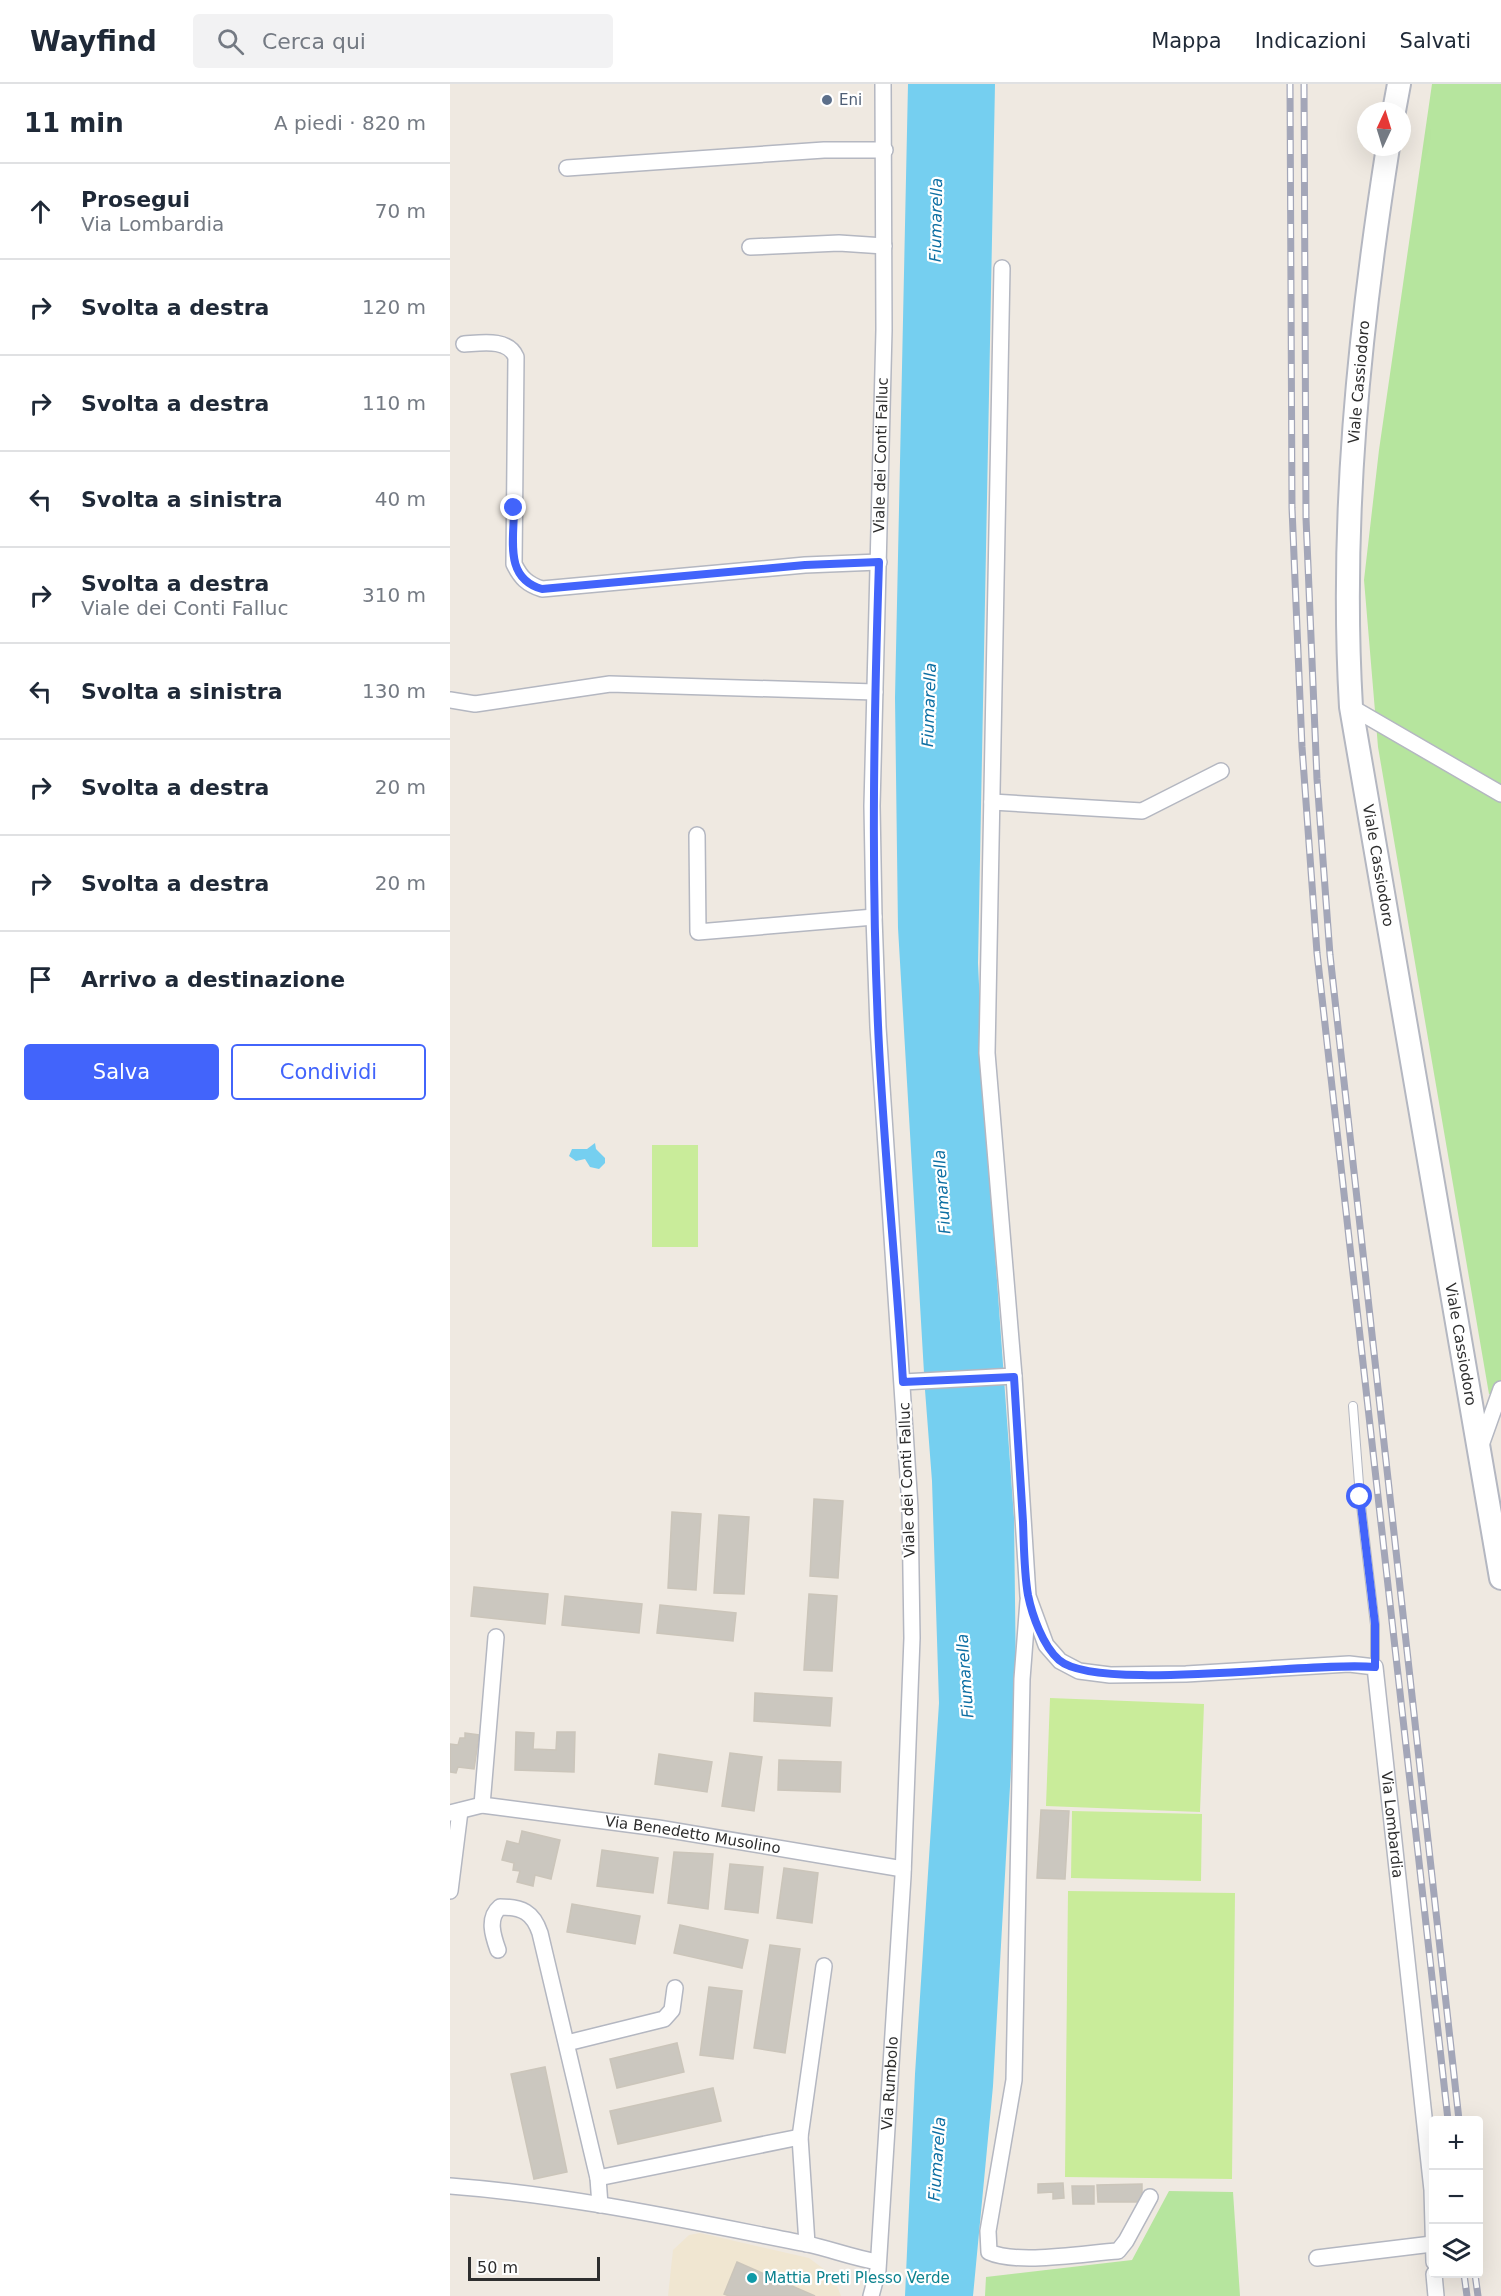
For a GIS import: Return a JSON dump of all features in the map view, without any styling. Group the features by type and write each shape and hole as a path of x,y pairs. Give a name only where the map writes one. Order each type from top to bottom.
{"main road":[{"path":"1396,102 1399,84"},
{"name":"Viale Cassiodoro","path":"1387,156 1357,376 1350,501 1347,639 1351,707 1501,1578"}],"street":[{"name":"Viale dei Conti Falluc","path":"883,84 884,246 872,806 878,1027 910,1506 912,1638 903,1869"},
{"path":"567,168 812,151 885,150"},
{"path":"750,247 839,243 884,246"},
{"path":"1002,268 987,1053 1028,1596 1022,1678 1014,2080 988,2231 989,2252 997,2256 1024,2258 1118,2251 1150,2197"},
{"path":"464,344 502,344 513,350 516,357 514,564 521,578 530,585 542,589 805,565 879,562"},
{"path":"450,700 475,704 610,684 875,692"},
{"path":"1351,707 1501,794"},
{"path":"992,802 1142,812 1221,771"},
{"path":"697,835 698,932 874,917"},
{"path":"903,1382 1010,1377"},
{"path":"1478,1453 1501,1389"},
{"path":"1028,1596 1046,1645 1059,1661 1079,1671 1110,1675 1186,1674 1349,1664 1375,1667"},
{"path":"482,1804 496,1637"},
{"name":"Via Lombardia","path":"1375,1667 1432,2190 1432,2224"},
{"name":"Via Benedetto Musolino","path":"455,1812 482,1804 658,1828 903,1869"},
{"path":"450,1891 455,1812"},
{"name":"Via Rumbolo","path":"871,2296 878,2266 903,1869"},
{"path":"498,1950 493,1938 492,1917 495,1911 500,1907 527,1911 535,1918 598,2178 600,2205"},
{"path":"807,2244 800,2137 824,1966"},
{"path":"567,2043 664,2019 672,2010 675,1988"},
{"path":"598,2178 800,2137"},
{"path":"450,2186 495,2189 600,2205 807,2244 878,2266 878,2296"},
{"path":"1317,2258 1429,2244"},
{"path":"1434,2278 1436,2296"}],"lane":[{"name":"Via Lombardia","path":"1353,1406 1360,1497 1375,1624 1375,1667"}],"shaded area":[{"path":"700,2233 809,2258 833,2276 841,2296 668,2296 673,2250 689,2235"}],"green space":[{"path":"1432,84 1501,84 1501,1394 1489,1394 1378,747 1364,580 1379,450"},
{"path":"652,1145 698,1145 698,1247 652,1247"},
{"path":"1050,1698 1204,1704 1200,1812 1046,1806"},
{"path":"1072,1811 1202,1814 1201,1881 1071,1878"},
{"path":"1068,1891 1235,1893 1232,2179 1065,2177"},
{"path":"1169,2191 1233,2192 1240,2296 985,2296 986,2277 1132,2260"}],"water":[{"name":"Fiumarella","path":"908,84 995,84 978,963 985,1113 1014,1518 1016,1681 993,2086 973,2296 905,2296 915,2074 939,1703 932,1481 898,928 895,698"},
{"path":"595,1143 596,1149 605,1158 605,1163 599,1169 590,1167 585,1159 576,1161 569,1156 572,1149 587,1149"}],"building":[{"path":"814,1499 843,1501 838,1578 810,1576"},
{"path":"672,1512 701,1514 696,1590 668,1588"},
{"path":"719,1515 749,1517 744,1594 714,1593"},
{"path":"474,1587 548,1594 545,1624 471,1616"},
{"path":"809,1594 837,1596 832,1671 804,1670"},
{"path":"565,1596 642,1604 639,1633 562,1625"},
{"path":"660,1605 736,1613 733,1641 657,1633"},
{"path":"755,1693 832,1698 830,1726 754,1721"},
{"path":"516,1732 534,1733 533,1749 556,1750 557,1732 575,1732 574,1772 515,1770"},
{"path":"465,1733 479,1735 474,1769 458,1767 456,1773 450,1772 450,1744 458,1745 460,1738 465,1738"},
{"path":"730,1753 762,1757 754,1811 722,1806"},
{"path":"659,1754 712,1762 707,1792 655,1784"},
{"path":"779,1760 841,1762 840,1792 778,1790"},
{"path":"1041,1810 1069,1811 1065,1879 1037,1878"},
{"path":"522,1831 560,1840 551,1879 535,1875 533,1886 517,1882 520,1871 513,1870 514,1863 502,1860 507,1841 519,1844"},
{"path":"602,1850 658,1858 653,1893 597,1886"},
{"path":"674,1852 713,1854 708,1909 668,1903"},
{"path":"730,1864 763,1867 758,1913 725,1909"},
{"path":"784,1868 818,1873 812,1923 777,1918"},
{"path":"572,1904 640,1916 635,1944 567,1932"},
{"path":"680,1925 748,1940 742,1968 674,1953"},
{"path":"770,1945 800,1949 785,2053 754,2048"},
{"path":"709,1987 742,1991 733,2059 700,2055"},
{"path":"677,2043 684,2072 617,2088 610,2059"},
{"path":"545,2067 567,2172 534,2179 511,2074"},
{"path":"713,2088 721,2121 618,2144 610,2111"},
{"path":"1063,2183 1064,2198 1053,2199 1053,2192 1038,2193 1038,2184"},
{"path":"1142,2184 1142,2202 1098,2202 1097,2185"},
{"path":"1072,2186 1094,2186 1094,2204 1073,2204"},
{"name":"Mattia Preti Plesso Verde","path":"737,2262 815,2296 729,2296 724,2294"}],"railway":[{"path":"1290,84 1292,508 1302,747 1317,953 1448,2116"},
{"path":"1304,84 1306,518 1317,779 1330,955 1459,2116"},
{"path":"1465,2278 1467,2296"},
{"path":"1476,2278 1478,2296"}],"place":[{"name":"Eni","path":"827,100"},
{"name":"Mattia Preti Plesso Verde","path":"752,2278"}],"route":[{"path":"514,508 514,564 521,578 530,585 542,589 805,565 879,562 872,806 874,917 878,1027 903,1382 1014,1377 1028,1596 1046,1645 1059,1661 1079,1671 1110,1675 1202,1674 1349,1664 1375,1667 1375,1624 1360,1497"}]}
